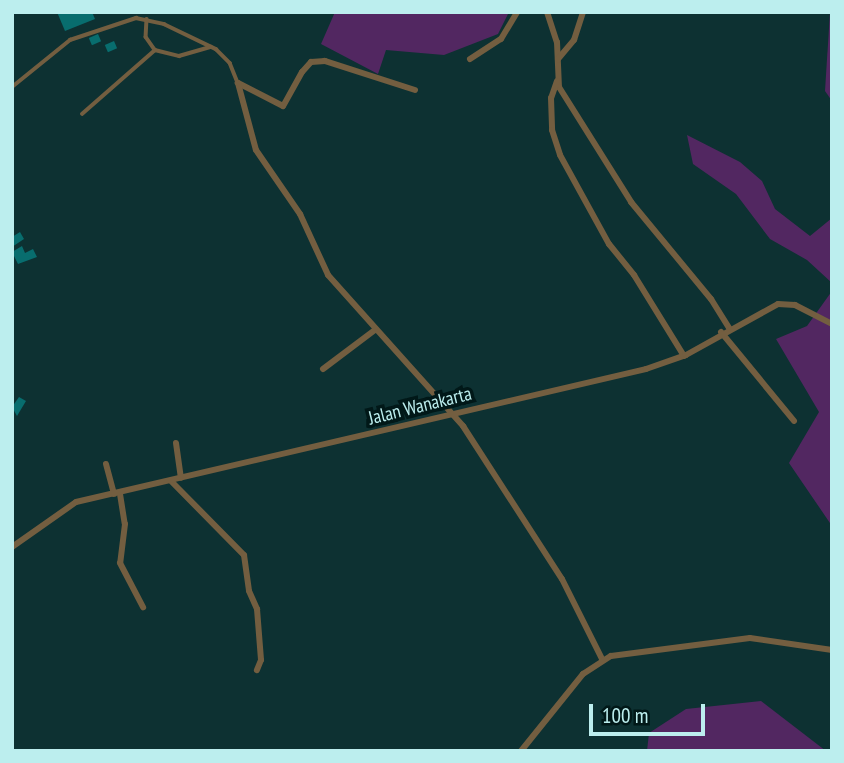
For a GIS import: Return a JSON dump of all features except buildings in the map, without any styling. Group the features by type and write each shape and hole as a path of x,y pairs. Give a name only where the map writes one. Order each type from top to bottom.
{"street":[{"path":"470,59 501,39 517,12"},
{"path":"547,12 558,59 557,81 551,98 552,130 560,155 600,230 660,313 684,356"},
{"path":"558,59 574,40 583,12"},
{"path":"238,83 283,106 302,72 311,62 325,61 415,90"},
{"path":"557,81 621,189 729,328"},
{"path":"238,83 256,150 300,214 328,275 452,413 555,566 601,659"},
{"name":"Jalan Wanakarta","path":"12,547 67,506 452,413 596,382 684,356 729,328 787,302 832,324"},
{"path":"323,369 375,330"},
{"path":"722,332 794,421"},
{"path":"177,443 181,478"},
{"path":"106,464 125,524 120,563 143,607"},
{"path":"171,481 244,555 248,591 257,609 261,660 257,670"},
{"path":"521,751 583,674 601,659 751,638 832,650"}],"lane":[{"path":"12,87 70,40 125,19 147,19 212,47 230,63 238,83"},
{"path":"147,19 146,37 155,50 179,56 212,47"},
{"path":"82,114 155,50"}],"shaded area":[{"path":"335,12 509,12 498,34 444,55 386,50 378,74 321,44"},
{"path":"832,12 832,101 825,91"},
{"path":"687,135 740,162 762,181 775,209 810,236 832,218 832,283 807,260 770,239 736,194 693,164"},
{"path":"832,291 832,526 789,463 819,412 776,339 807,326"},
{"path":"761,701 826,751 647,751 649,733 686,709"}]}
